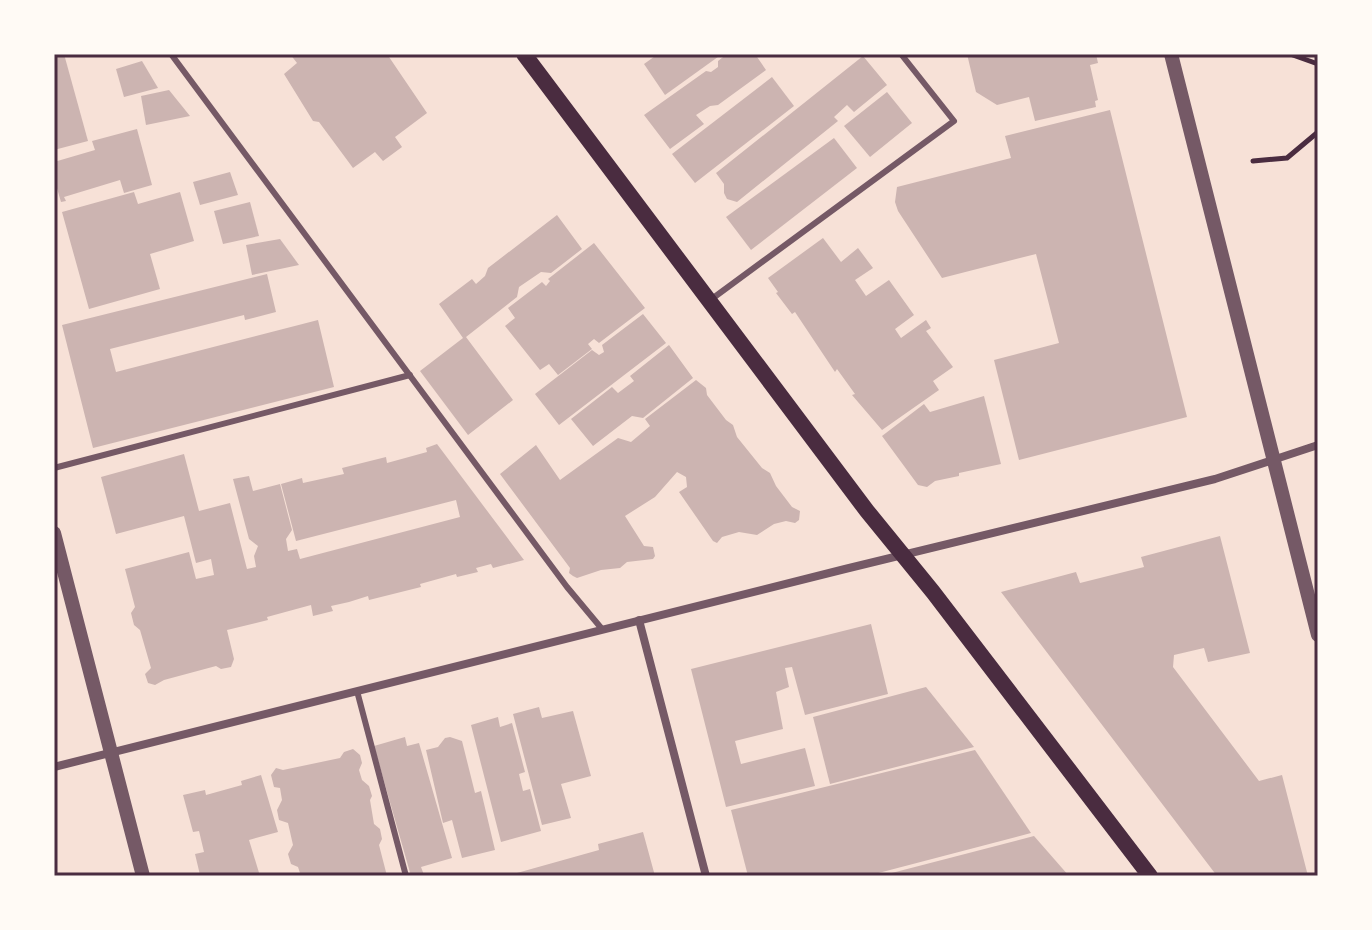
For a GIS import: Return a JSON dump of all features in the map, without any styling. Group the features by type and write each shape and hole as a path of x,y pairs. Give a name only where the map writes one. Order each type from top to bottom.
{"main road":[{"path":"524,54 901,555 1150,876"}],"street":[{"path":"1171,54 1318,635"},
{"path":"54,767 1215,479 1318,445"},
{"path":"54,533 143,876"},
{"path":"639,620 706,876"}],"lane":[{"path":"171,54 567,587 602,629"},
{"path":"709,301 954,121 901,54"},
{"path":"54,468 410,375"},
{"path":"357,691 406,876"}],"path":[{"path":"1290,54 1318,64"},
{"path":"1253,161 1287,158 1318,132"}],"building":[{"path":"54,54 64,54 88,141 54,150"},
{"path":"290,54 387,54 427,113 395,137 402,147 383,161 375,152 353,168 319,122 313,121 284,74 297,63"},
{"path":"658,54 722,54 665,95 644,64"},
{"path":"727,54 755,54 766,70 718,105 710,106 696,115 704,124 670,149 644,115 706,71 711,72 718,67 718,61"},
{"path":"967,54 1096,54 1098,63 1090,65 1098,100 1095,101 1096,107 1035,121 1029,97 997,105 976,92"},
{"path":"863,56 887,85 854,112 847,105 834,117 838,121 737,202 727,199 724,184 716,173"},
{"path":"142,61 158,88 124,97 116,69"},
{"path":"772,77 794,106 695,183 672,154"},
{"path":"169,90 190,116 146,125 141,96"},
{"path":"887,92 912,123 870,157 844,126"},
{"path":"1110,110 1187,417 1019,460 994,360 1059,343 1036,254 942,278 898,211 895,202 897,187 1011,158 1005,136"},
{"path":"137,129 152,185 124,193 120,180 64,197 66,201 61,202 54,178 54,162 95,150 92,141"},
{"path":"834,138 857,168 751,250 726,217"},
{"path":"230,172 238,195 200,205 193,182"},
{"path":"134,192 138,204 180,192 194,241 150,254 160,289 89,309 62,212"},
{"path":"250,202 259,236 223,244 214,211"},
{"path":"557,215 582,249 551,273 541,272 519,287 517,297 466,337 513,400 468,435 420,371 463,338 439,304 472,279 476,284 488,268"},
{"path":"823,238 841,262 858,248 873,268 855,280 866,296 889,280 914,315 895,329 901,338 926,320 931,328 926,331 953,367 933,381 939,390 882,430 852,395 855,394 837,369 835,372 768,278"},
{"path":"280,239 299,265 252,275 246,245"},
{"path":"594,243 645,308 599,343 594,339 588,344 592,349 558,375 549,364 540,370 505,326 515,318 508,308 542,282 546,286 550,281 548,279"},
{"path":"267,274 276,312 245,320 244,315 110,349 116,372 318,320 334,387 93,448 62,325"},
{"path":"643,314 666,343 559,425 535,394 592,350 599,355 604,352 602,345"},
{"path":"669,345 693,378 643,418 632,416 593,446 571,419 612,387 618,393 634,381 630,376"},
{"path":"696,380 706,388 707,395 733,425 737,437 762,468 770,473 792,507 800,511 799,520 774,524 757,535 739,532 722,537 717,543 679,492 687,487 686,477 677,472 655,497 625,516 644,546 653,547 653,559 627,562 620,568 577,578 573,576 500,474 536,445 560,480 618,438 631,442 650,426 645,419"},
{"path":"984,396 1001,464 959,473 959,476 935,481 927,487 918,485 882,436 924,404 930,412"},
{"path":"437,444 524,560 493,568 491,564 476,568 478,572 457,577 456,574 420,584 421,587 369,600 368,596 331,606 333,611 313,616 311,605 227,630 234,659 231,667 221,669 216,666 155,685 148,683 145,674 151,668 140,630 134,625 131,613 135,607 125,569 189,552 196,579 214,575 211,559 196,563 184,516 116,534 101,477 184,454 199,511 230,503 247,569 256,567 254,556 258,546 249,539 233,479 249,476 253,491 280,484 292,530 286,539 288,551 297,549 300,559 460,517 456,500 296,541 281,484 302,478 303,483 344,474 342,468 386,457 387,463 427,452 426,448"},
{"path":"1220,536 1250,653 1208,662 1204,648 1174,655 1173,667 1259,781 1282,775 1308,876 1217,876 1001,592 1076,572 1080,583 1144,567 1141,557"},
{"path":"871,624 888,694 805,715 792,667 785,668 789,687 776,692 783,729 735,741 741,764 805,748 815,786 726,807 691,669"},
{"path":"926,687 974,747 830,784 813,717"},
{"path":"539,707 542,718 573,711 591,776 561,784 571,818 542,825 513,714"},
{"path":"498,717 500,727 512,723 525,772 519,774 523,791 530,789 541,831 501,842 471,725"},
{"path":"405,737 407,746 419,743 452,858 421,867 424,875 419,876 411,876 374,746"},
{"path":"445,738 462,741 475,793 481,791 495,850 462,858 452,820 443,823 426,750 438,747"},
{"path":"353,749 360,755 362,763 359,770 372,796 374,824 380,829 382,839 379,845 387,876 301,876 298,867 291,864 288,854 293,845 288,823 279,820 280,788 274,787 271,775 276,768 283,770 340,758 344,752"},
{"path":"975,750 1031,833 867,876 748,876 731,810"},
{"path":"261,775 278,832 249,840 260,876 200,875 195,854 204,852 199,831 193,832 183,795 205,790 206,795 242,785 241,781"},
{"path":"643,832 655,876 506,876 599,850 598,844"},
{"path":"1034,836 1069,876 884,876 884,875"}]}
